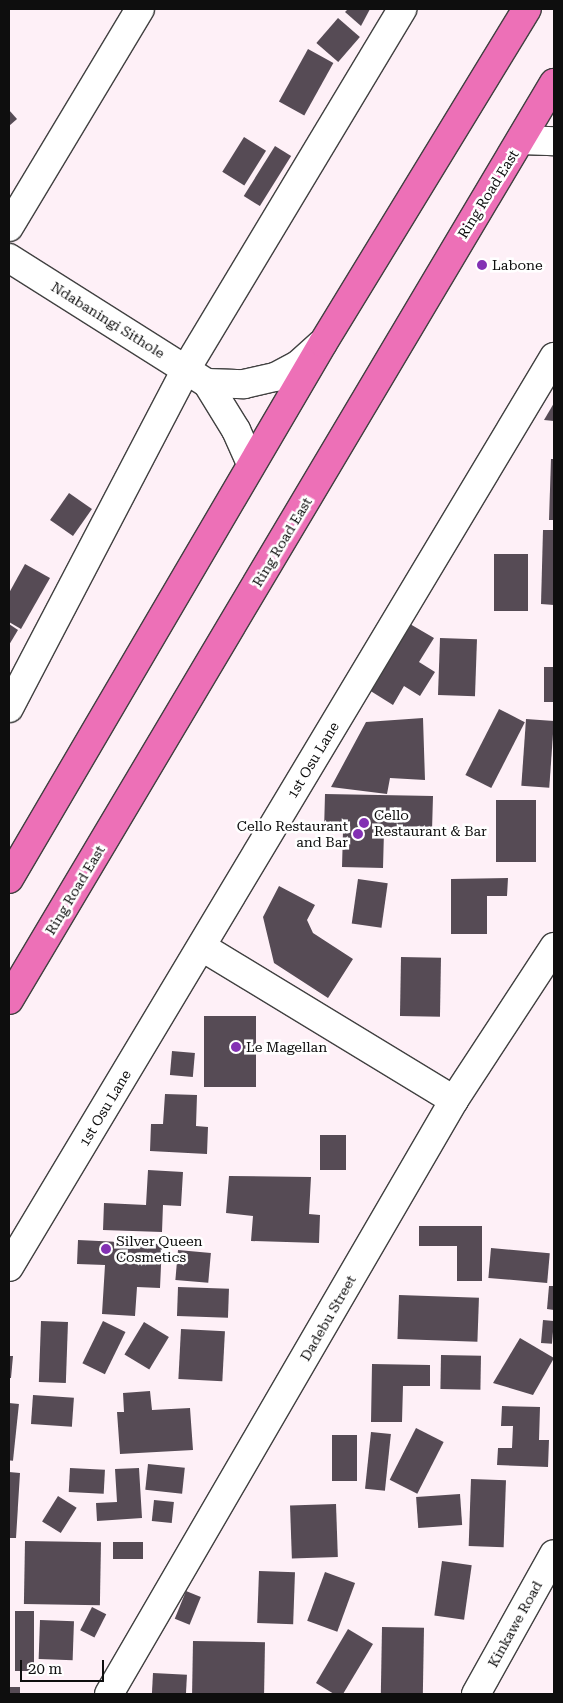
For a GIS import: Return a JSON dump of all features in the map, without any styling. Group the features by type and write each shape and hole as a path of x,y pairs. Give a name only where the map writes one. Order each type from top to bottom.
{"main road":[{"path":"9,879 251,463 527,9"},
{"name":"Ring Road East","path":"9,1000 554,84"}],"street":[{"path":"9,227 140,9"},
{"path":"9,708 402,9"},
{"path":"521,140 554,141"},
{"name":"Ndabaningi Sithole","path":"9,258 197,376 236,430 251,463"},
{"path":"197,376 244,384 275,377 298,365 323,343"},
{"name":"1st Osu Lane","path":"9,1266 554,357"},
{"path":"202,947 454,1100"},
{"name":"Dadebu Street","path":"109,1694 454,1100 554,947"},
{"name":"Kinkawe Road","path":"476,1694 554,1554"}],"building":[{"path":"348,9 370,9 361,26 345,12"},
{"path":"338,18 360,37 338,62 316,43"},
{"path":"308,49 333,63 304,116 279,101"},
{"path":"9,110 17,119 9,126"},
{"path":"244,137 266,151 244,186 222,172"},
{"path":"275,146 291,156 260,206 244,196"},
{"path":"554,403 554,421 544,420"},
{"path":"551,459 554,459 554,520 549,520"},
{"path":"69,493 92,509 73,536 50,520"},
{"path":"543,530 554,530 554,605 541,604"},
{"path":"494,554 528,554 528,611 494,611"},
{"path":"25,564 50,578 21,629 9,622 9,593"},
{"path":"9,624 18,630 9,645"},
{"path":"410,624 434,638 419,662 435,672 420,696 404,686 393,705 369,690"},
{"path":"440,638 477,639 475,696 438,695"},
{"path":"544,667 554,667 554,702 544,702"},
{"path":"499,709 525,722 491,788 465,775"},
{"path":"423,718 425,780 390,778 387,794 331,787 366,722"},
{"path":"526,719 554,721 549,788 521,786"},
{"path":"325,794 433,796 432,831 384,831 383,868 342,867 343,831 324,831"},
{"path":"496,800 536,800 536,862 496,862"},
{"path":"508,878 507,896 487,896 487,934 451,934 451,879"},
{"path":"358,879 388,883 381,928 352,924"},
{"path":"279,886 315,905 307,920 313,933 353,959 328,998 274,963 263,917"},
{"path":"401,957 441,958 440,1017 400,1016"},
{"path":"204,1016 256,1016 256,1087 204,1087"},
{"path":"172,1051 195,1053 193,1077 170,1075"},
{"path":"165,1094 197,1095 196,1126 208,1127 207,1154 150,1151 151,1124 163,1124"},
{"path":"320,1135 346,1135 346,1170 320,1170"},
{"path":"148,1170 183,1172 181,1206 163,1205 162,1232 103,1230 104,1203 146,1205"},
{"path":"229,1176 311,1177 309,1214 320,1215 319,1243 251,1241 253,1216 226,1213"},
{"path":"419,1226 482,1226 482,1281 457,1281 457,1246 419,1246"},
{"path":"78,1240 162,1244 160,1288 137,1287 135,1316 102,1314 105,1265 77,1264"},
{"path":"491,1248 550,1253 547,1283 488,1278"},
{"path":"178,1250 211,1253 208,1283 175,1280"},
{"path":"549,1286 554,1286 554,1310 547,1309"},
{"path":"178,1287 229,1289 228,1318 177,1316"},
{"path":"399,1295 479,1298 477,1342 397,1339"},
{"path":"543,1320 554,1321 552,1344 541,1343"},
{"path":"41,1321 68,1322 66,1383 39,1382"},
{"path":"103,1321 125,1332 105,1374 82,1363"},
{"path":"144,1322 169,1337 149,1370 124,1355"},
{"path":"181,1329 225,1331 222,1381 178,1379"},
{"path":"520,1338 554,1358 533,1395 493,1383"},
{"path":"441,1355 481,1356 480,1390 440,1389"},
{"path":"9,1356 13,1356 11,1378 9,1378"},
{"path":"372,1364 430,1365 430,1386 403,1386 402,1422 371,1422"},
{"path":"150,1391 152,1410 190,1408 193,1450 120,1454 117,1412 124,1412 123,1393"},
{"path":"33,1395 74,1398 72,1427 31,1424"},
{"path":"9,1403 19,1404 13,1461 9,1460"},
{"path":"502,1406 540,1407 539,1440 549,1440 548,1467 497,1465 498,1448 512,1448 513,1426 501,1426"},
{"path":"416,1428 444,1442 417,1494 390,1480"},
{"path":"371,1432 391,1434 385,1491 365,1489"},
{"path":"332,1435 357,1435 357,1481 332,1481"},
{"path":"148,1464 185,1468 182,1494 145,1490"},
{"path":"70,1468 105,1470 104,1494 69,1492"},
{"path":"139,1468 142,1518 97,1521 96,1503 117,1502 115,1469"},
{"path":"9,1472 20,1473 16,1538 9,1538"},
{"path":"471,1479 506,1480 504,1547 469,1546"},
{"path":"460,1494 462,1525 418,1528 416,1497"},
{"path":"58,1496 77,1508 61,1533 42,1521"},
{"path":"154,1500 174,1502 172,1523 152,1521"},
{"path":"336,1504 338,1557 292,1559 290,1506"},
{"path":"25,1541 101,1542 100,1605 24,1604"},
{"path":"113,1542 143,1542 143,1559 113,1559"},
{"path":"442,1561 472,1565 464,1620 434,1615"},
{"path":"259,1571 295,1572 293,1624 257,1623"},
{"path":"325,1572 355,1583 337,1632 307,1621"},
{"path":"186,1591 201,1597 190,1625 175,1619"},
{"path":"92,1607 106,1614 94,1637 80,1630"},
{"path":"15,1611 34,1611 34,1671 15,1671"},
{"path":"40,1620 74,1621 73,1660 39,1659"},
{"path":"382,1627 424,1628 423,1694 381,1694"},
{"path":"348,1629 373,1644 343,1694 334,1694 316,1683"},
{"path":"193,1641 265,1642 264,1694 192,1694"},
{"path":"153,1673 187,1675 186,1694 152,1694"},
{"path":"9,1687 20,1687 20,1694 9,1694"}],"place":[{"name":"Labone","path":"482,265"},
{"name":"Cello Restaurant & Bar","path":"364,823"},
{"name":"Cello Restaurant and Bar","path":"358,834"},
{"name":"Le Magellan","path":"236,1047"},
{"name":"Silver Queen Cosmetics","path":"106,1249"}]}
